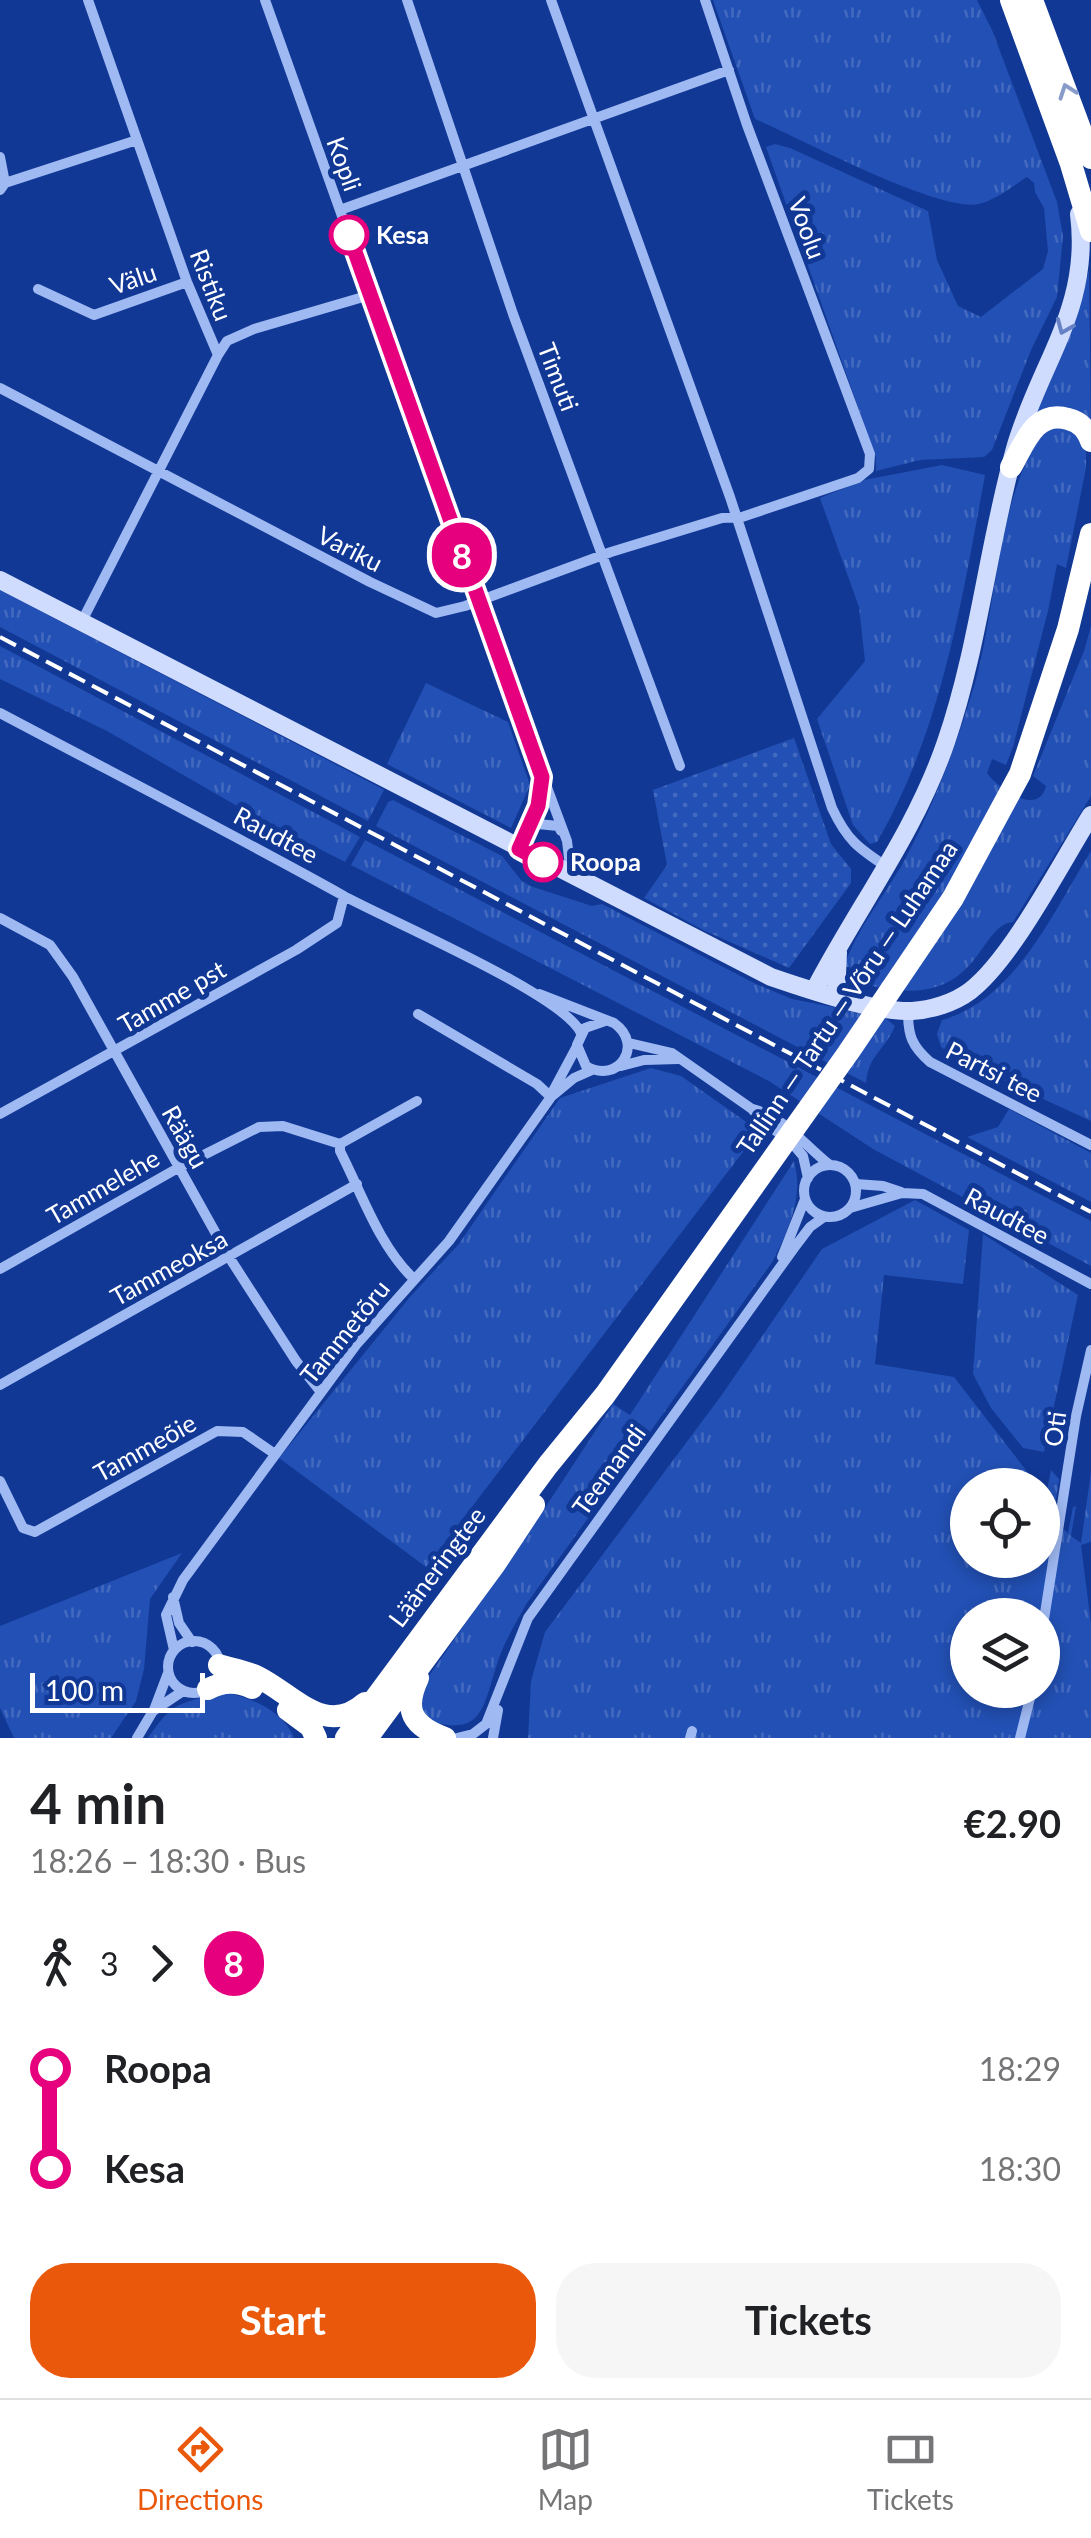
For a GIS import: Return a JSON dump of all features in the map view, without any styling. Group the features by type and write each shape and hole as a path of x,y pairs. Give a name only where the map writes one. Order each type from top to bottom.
{"highway":[{"path":"1011,0 1081,161"},
{"path":"1034,0 1081,161 1091,231"},
{"path":"1012,468 1028,434 1046,419 1065,417 1077,422 1091,441"},
{"name":"Tallinn — Tartu — Võru — Luhamaa","path":"605,1395 953,898 1020,774 1068,629 1090,536 1091,516"},
{"name":"Lääneringtee","path":"346,1738 548,1465 605,1395"},
{"name":"Lääneringtee","path":"366,1738 517,1532 577,1432"},
{"path":"431,1652 410,1694 410,1703 420,1725 445,1738"},
{"path":"219,1665 261,1678 320,1714 334,1718 363,1706 406,1654"},
{"path":"208,1689 220,1683 247,1686 302,1719 311,1726 316,1738"}],"street":[{"name":"Ristiku","path":"80,624 218,356 187,282 88,0"},
{"name":"Kopli","path":"264,0 567,841 572,877"},
{"name":"Timuti","path":"407,0 513,314 680,766"},
{"path":"551,0 736,515 832,808 843,832 855,846 888,868"},
{"name":"Voolu","path":"705,0 870,454 869,469"},
{"path":"340,210 729,70"},
{"path":"0,157 2,186 137,140"},
{"path":"814,991 888,868 946,744 1026,418 1077,296 1081,276 1081,161"},
{"name":"Välu","path":"38,289 94,314 187,282"},
{"path":"218,356 227,341 370,294"},
{"name":"Variku","path":"0,388 370,582 436,612 479,601 603,554 736,515 742,517 835,487 869,469"},
{"path":"0,580 771,977 836,997 908,1012 948,1003 969,992 996,966 1091,816"},
{"name":"Raudtee","path":"0,713 533,993 570,1018 579,1039 581,1060 592,1070"},
{"path":"519,849 540,799 542,777"},
{"path":"528,830 550,823 558,826 567,841"},
{"name":"Tamme pst","path":"0,1114 116,1052 337,923 344,896"},
{"name":"Räägu","path":"0,918 50,945 74,977 230,1257 296,1362 321,1392"},
{"path":"836,997 838,952"},
{"name":"Raudtee","path":"533,993 565,1002 621,1028 628,1043 672,1053 792,1142 803,1156 808,1178"},
{"name":"Partsi tee","path":"908,1012 908,1034 916,1050 930,1062 1091,1145"},
{"path":"418,1014 551,1096"},
{"path":"579,1039 591,1024 606,1021"},
{"name":"Tammetõru","path":"172,1596 375,1321 449,1242 551,1096 579,1039"},
{"path":"620,1066 628,1043"},
{"path":"592,1070 607,1072 644,1060 678,1058"},
{"name":"Tammetõru","path":"551,1096 592,1070"},
{"path":"414,1279 386,1244 340,1144 418,1101"},
{"name":"Raudtee","path":"752,1109 791,1129 830,1165 846,1170 856,1184 923,1194 1091,1284"},
{"name":"Tammelehe","path":"0,1269 178,1168 268,1125 340,1144"},
{"path":"830,1165 808,1178 806,1199 812,1210 824,1217 838,1216 850,1208 902,1193"},
{"name":"Tammeoksa","path":"0,1385 356,1184"},
{"path":"850,1208 856,1184"},
{"name":"Teemandi","path":"771,1280 806,1199"},
{"name":"Teemandi","path":"457,1738 478,1736 490,1717 512,1651 528,1618 810,1227 824,1217"},
{"name":"Oti","path":"1047,1598 1076,1416 1091,1350"},
{"name":"Tammeõie","path":"0,1481 24,1528 35,1532 217,1431 243,1432 275,1454"},
{"path":"168,1672 183,1691 200,1692 217,1678 219,1665 212,1649 192,1642 179,1623 172,1596"},
{"path":"137,1738 154,1711 174,1650 166,1615 172,1596"},
{"path":"174,1650 192,1642"},
{"path":"154,1711 183,1691"},
{"name":"Teemandi","path":"493,1738 499,1694"},
{"path":"1020,1738 1028,1708"}],"green space":[{"path":"713,0 977,0 1057,202 1063,236 1057,297 1031,350 992,450 984,457 920,460 876,471 876,458 766,147 775,144 790,148 928,211 937,260 958,306 981,317 1043,269 1048,251 1044,208 1034,183 1027,177 985,202 960,204 902,186 755,119"},
{"path":"1089,270 1091,424 1033,415 1075,323"},
{"path":"1048,428 1074,429 1086,452 1086,468 1066,568 1057,564 1013,747 1006,765 992,759 987,773 1018,797 1027,800 1042,795 1046,786 1033,776 1091,626 1091,796 1013,922 1001,926 959,975 942,985 919,990 871,986 861,981 850,967 844,967 856,939 915,840 953,751 982,654 1009,513 1019,480"},
{"path":"942,465 985,475 968,569 947,663 918,755 877,842 870,844 853,825 817,719 865,661 859,607 820,498 864,480"},
{"path":"0,590 384,790 368,821 0,627"},
{"path":"0,646 360,837 345,862 244,810 107,731 0,679"},
{"path":"426,683 508,722 530,785 511,828 387,764"},
{"path":"794,738 831,844 851,869 851,883 789,968 705,931 644,898 667,865 653,790"},
{"path":"393,800 502,856 530,886 592,906 602,904 792,999 884,1017 895,1026 873,1059 866,1083 376,826 388,802"},
{"path":"365,840 1091,1221 1091,1266 873,1149 769,1081 351,865"},
{"path":"1091,851 1091,1121 963,1062 941,1047 937,1034 942,1020 968,1009 1012,973 1047,926"},
{"path":"651,1068 681,1076 759,1131 426,1567 279,1458 410,1297 458,1245 560,1098"},
{"path":"1009,1109 1091,1153 1091,1202 967,1137 998,1127"},
{"path":"794,1161 796,1200 773,1261 527,1603 502,1650 482,1708 468,1723 442,1724 423,1719 419,1697 424,1683 613,1404 630,1415"},
{"path":"915,1200 969,1230 963,1284 884,1275 875,1364 954,1377 1024,1468 950,1468 950,1578 1060,1578 1060,1526 1068,1533 1076,1506 1071,1536 1081,1543 1091,1472 1091,1542 1081,1545 1091,1624 1091,1738 528,1738 531,1681 545,1632 721,1396 822,1249"},
{"path":"983,1234 1078,1295 1044,1452 1023,1448 991,1408 973,1374"},
{"path":"182,1553 150,1599 144,1669 136,1701 111,1738 14,1738 0,1708 0,1626"},
{"path":"220,1692 273,1712 294,1738 148,1738 178,1706"}],"railway":[{"path":"0,637 1091,1212"}],"bus line":[{"name":"8","path":"349,235 542,777 538,806 519,849 543,862"}],"place":[{"name":"Kesa","path":"349,235"},
{"name":"Roopa","path":"543,862"}]}
